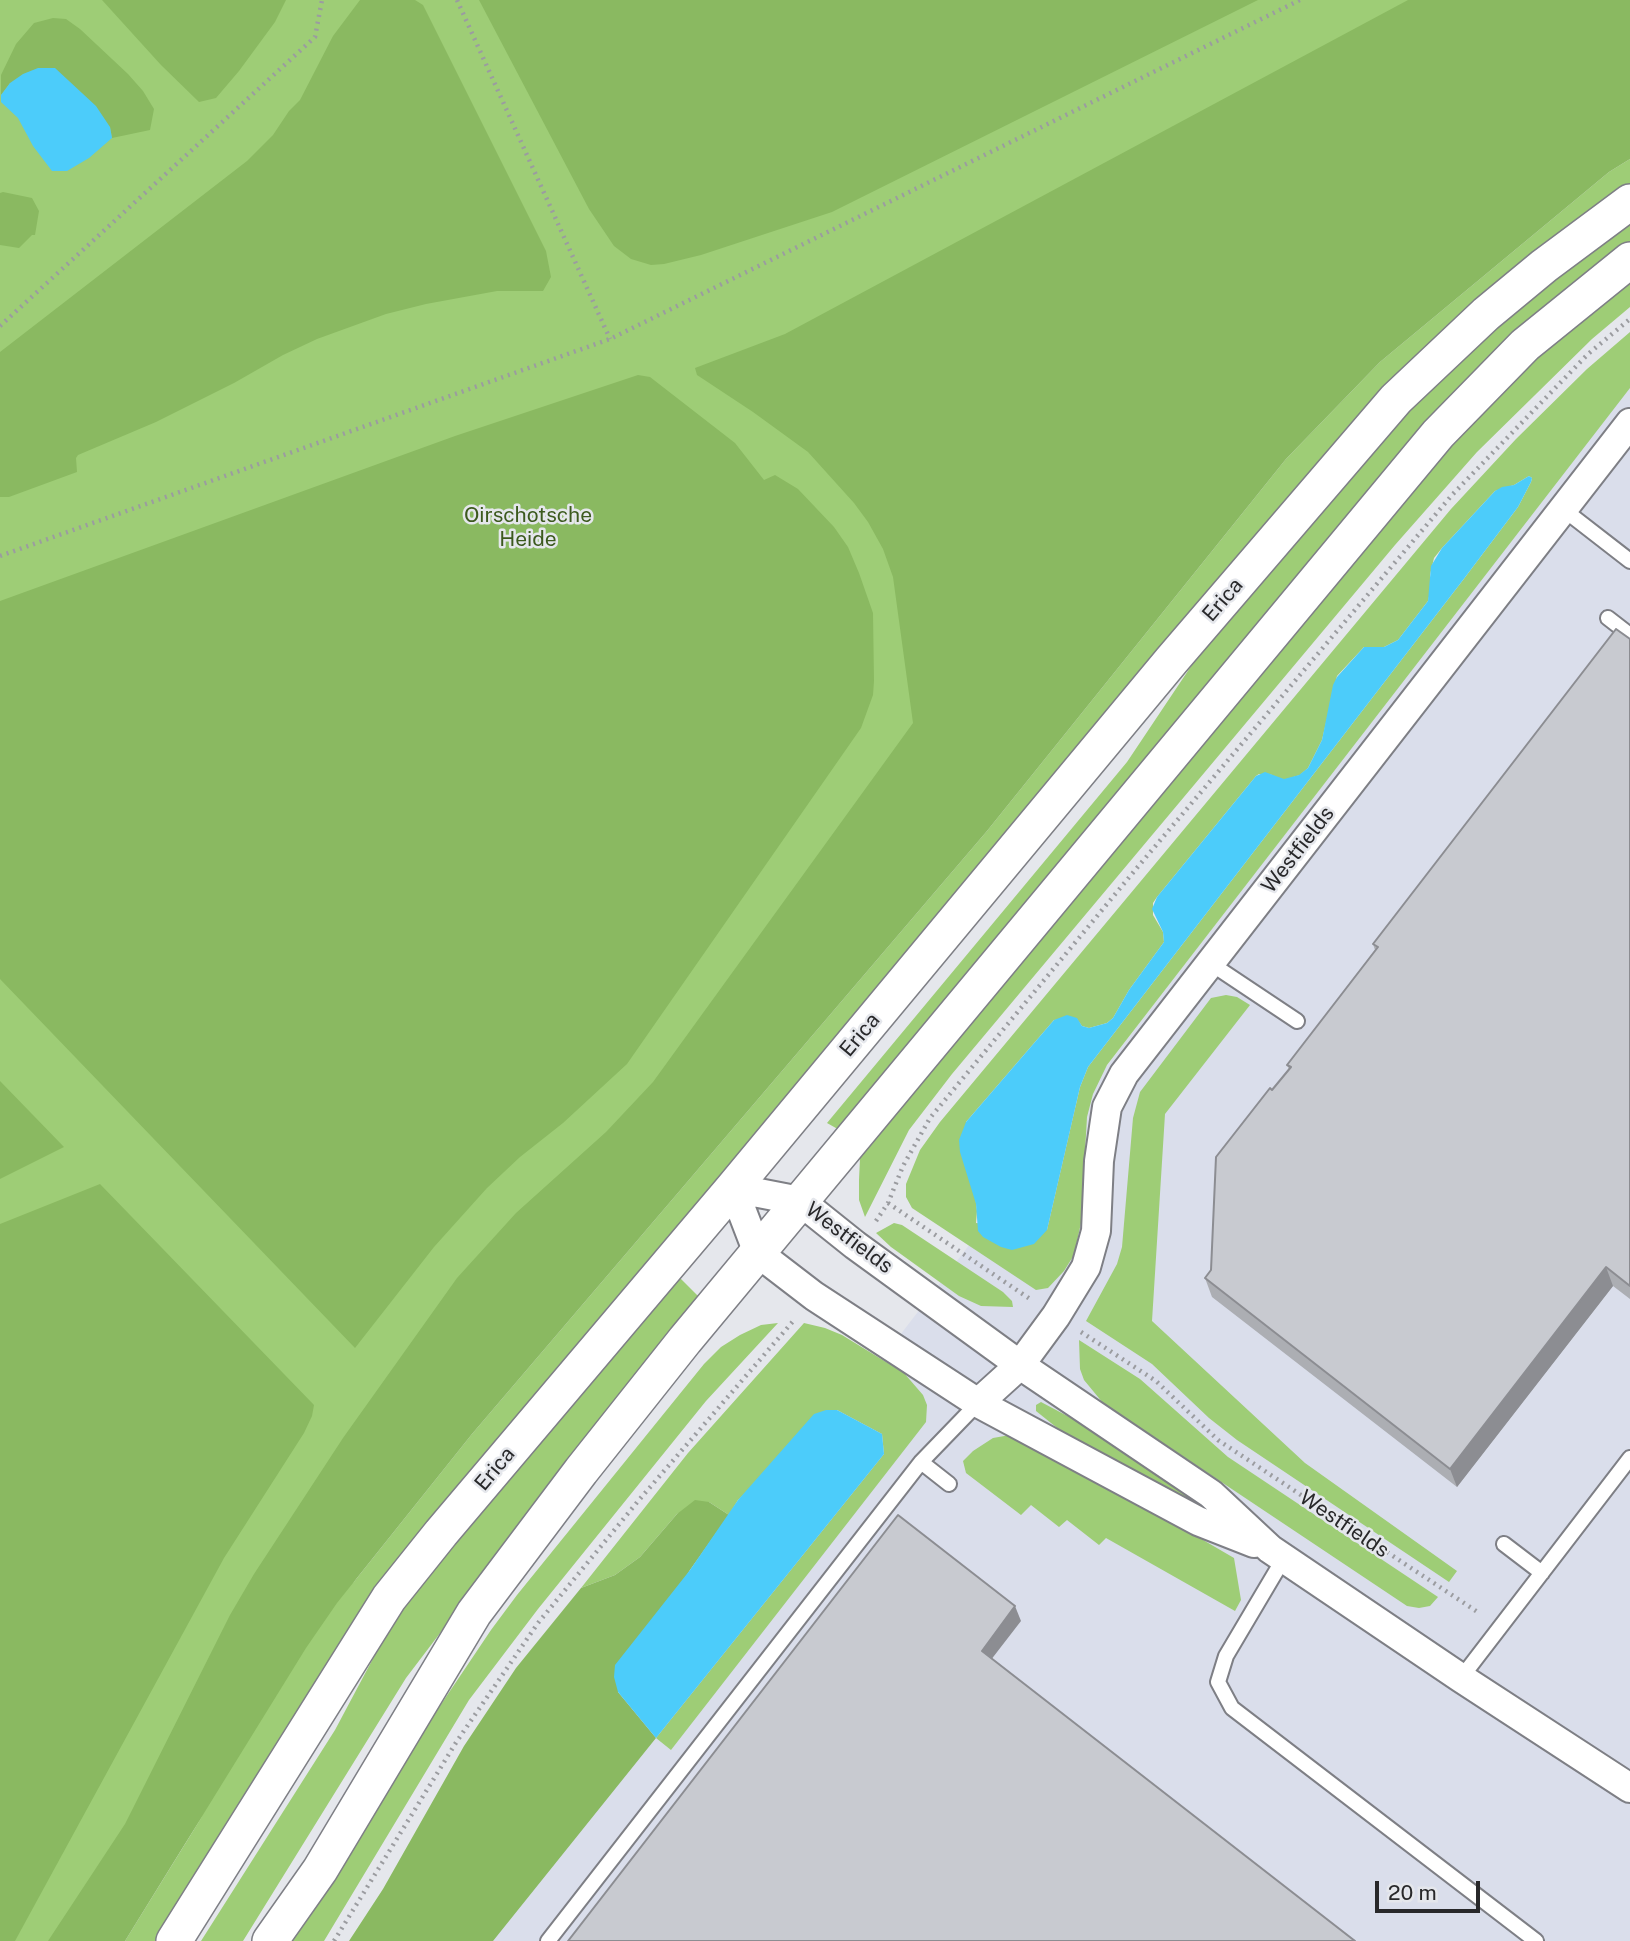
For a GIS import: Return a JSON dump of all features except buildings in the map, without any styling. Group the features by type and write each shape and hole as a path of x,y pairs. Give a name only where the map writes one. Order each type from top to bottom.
{"street":[{"name":"Erica","path":"174,1941 389,1598 441,1532 733,1188 1171,661 1396,400 1486,314 1544,266 1630,202"},
{"path":"270,1941 320,1870 474,1613 589,1460 685,1340 1438,434 1525,345 1630,260"},
{"name":"Westfields","path":"978,1402 1020,1366 1056,1316 1086,1267 1096,1231 1099,1161 1107,1107 1124,1074 1630,423"},
{"name":"Westfields","path":"733,1188 800,1201 855,1245 1020,1366 1211,1494 1277,1554 1630,1788"},
{"path":"733,1188 758,1253"},
{"name":"Westfields","path":"758,1253 814,1296 978,1402 1199,1521 1277,1554"}],"lane":[{"path":"1563,509 1630,561"},
{"path":"1608,618 1630,635"},
{"path":"1210,963 1297,1021"},
{"path":"548,1941 921,1462 978,1402"},
{"path":"1461,1678 1630,1458"},
{"path":"921,1462 949,1484"},
{"path":"1504,1544 1542,1573"},
{"path":"1277,1554 1226,1656 1218,1682 1231,1708 1536,1941"}],"path":[{"path":"0,326 315,37 322,0"},
{"path":"457,0 610,340"},
{"path":"0,556 610,340 1300,0"},
{"path":"855,1245 874,1224 888,1202 903,1166 930,1118 1136,869 1452,495 1588,354 1630,319"},
{"name":"Westfields","path":"888,1202 1156,1381 1218,1440 1500,1627"},
{"path":"334,1941 457,1741 538,1623 814,1296"}],"shaded area":[{"path":"1630,384 1630,1941 435,1941"}],"green space":[{"name":"Oirschotsche Heide","path":"0,0 1630,0 1547,204 1308,417 405,1501 353,1583 472,1434 987,831 1286,459 1380,362 1609,172 1630,159 1630,188 1565,234 971,891 219,1840 155,1941 125,1941 203,1815 122,1941 0,1941"},
{"path":"102,0 286,0 275,22 216,98 199,102"},
{"path":"360,0 415,0 423,5 546,251 551,277 543,291 497,291 426,304 386,314 317,339 156,422 78,455 77,472 9,497 0,497 0,352 247,161 273,135 300,100 333,36"},
{"path":"479,0 1258,0 832,212 701,255 651,265 631,259 614,246 589,209"},
{"path":"1408,0 1630,0 1630,159 1609,172 1380,362 1286,459 987,831 472,1434 337,1603 306,1648 125,1941 48,1941 125,1824 230,1615 254,1574 343,1438 457,1278 516,1213 606,1132 653,1082 913,723 893,577 883,549 868,522 808,452 697,375 695,368 785,334"},
{"path":"53,18 66,19 80,29 143,91 154,109 150,130 112,138 110,127 10,83 1,95 1,75 16,44 34,23"},
{"path":"0,193 32,198 39,211 35,235 19,248 0,245"},
{"path":"1630,215 1630,244 1601,267 843,1132 827,1123 1127,762 1226,614 1432,380"},
{"path":"1630,272 1630,307 1592,339 1477,452 1395,545 952,1074 909,1130 865,1217 859,1200 859,1180 860,1158 866,1144 1484,404"},
{"path":"1630,332 1630,388 1107,1065 1093,1094 1087,1117 1081,1223 1074,1255 1064,1271 1048,1288 1036,1290 912,1208 906,1197 906,1184 920,1150 940,1122 1451,509 1516,439 1587,369","holes":["1529,476 1532,478 1518,507 1463,580 1088,1067 1080,1087 1047,1230 976,1223 977,1211 966,1122 1054,1020 1076,1018 1082,1026 1089,1028 1107,1023 1113,1018 1129,990 1164,942 1163,932 1153,915 1153,903 1157,897 1256,776 1270,774 1284,780 1300,775 1308,768 1322,740 1337,676 1364,647 1384,647 1398,640 1428,601 1434,558 1442,548 1495,491 1514,485"]},
{"path":"638,375 650,377 735,443 764,480 775,475 798,489 834,527 848,547 873,613 873,695 861,728 627,1064 487,1188 434,1247 355,1348 0,979 0,601 455,436"},
{"path":"1226,995 1237,997 1250,1005 1165,1114 1152,1321 1305,1463 1457,1571 1449,1582 1237,1440 1209,1418 1152,1364 1086,1321 1117,1264 1122,1247 1133,1118 1140,1092 1211,998"},
{"path":"0,1081 64,1147 0,1179"},
{"path":"100,1184 314,1405 304,1433 224,1558 15,1941 0,1941 0,1224"},
{"path":"894,1223 902,1225 1003,1292 1012,1301 1013,1307 981,1306 959,1296 876,1233"},
{"path":"680,1278 703,1301 406,1678 243,1941 201,1941 335,1730 410,1589 657,1295"},
{"path":"778,1323 706,1401 538,1609 469,1700 324,1941 290,1941 376,1801 517,1595 704,1364 721,1347 740,1335 761,1325"},
{"path":"804,1323 842,1335 904,1373 923,1395 927,1405 926,1422 671,1750 656,1738 884,1454 882,1434 837,1410 738,1500 729,1515 709,1502 677,1514 640,1557 615,1575 581,1588 688,1453"},
{"path":"1079,1340 1140,1379 1228,1457 1438,1597 1430,1606 1407,1606 1103,1403 1084,1380 1080,1369"},
{"path":"1041,1402 1158,1464 1209,1502 1209,1512 1066,1435 1036,1411 1036,1405"},
{"path":"1010,1435 1033,1441 1234,1558 1241,1600 1235,1611 1106,1538 1099,1545 1067,1520 1059,1527 1031,1505 1021,1515 966,1473 963,1461 973,1451 993,1438"},
{"path":"695,1500 709,1502 729,1515 690,1570 618,1692 656,1738 493,1941 349,1941 383,1889 464,1746 516,1668 581,1588 615,1575 640,1557 677,1514"}],"water":[{"path":"38,68 55,68 96,106 110,127 112,138 89,158 67,171 52,171 33,146 18,118 1,102 1,95 10,83"},
{"path":"1529,476 1532,478 1531,482 1518,507 1088,1067 1080,1087 1047,1230 1034,1244 1012,1250 983,1237 978,1231 976,1204 960,1152 959,1140 966,1122 1054,1020 1067,1015 1077,1018 1082,1026 1089,1028 1107,1023 1113,1018 1129,990 1164,942 1163,932 1152,909 1157,897 1256,776 1265,772 1284,779 1299,775 1308,768 1322,740 1337,677 1364,647 1384,647 1398,640 1428,601 1431,566 1442,548 1495,491 1514,485"},
{"path":"837,1410 882,1434 884,1454 656,1738 618,1692 614,1677 615,1665 690,1570 738,1500 814,1414"}]}
